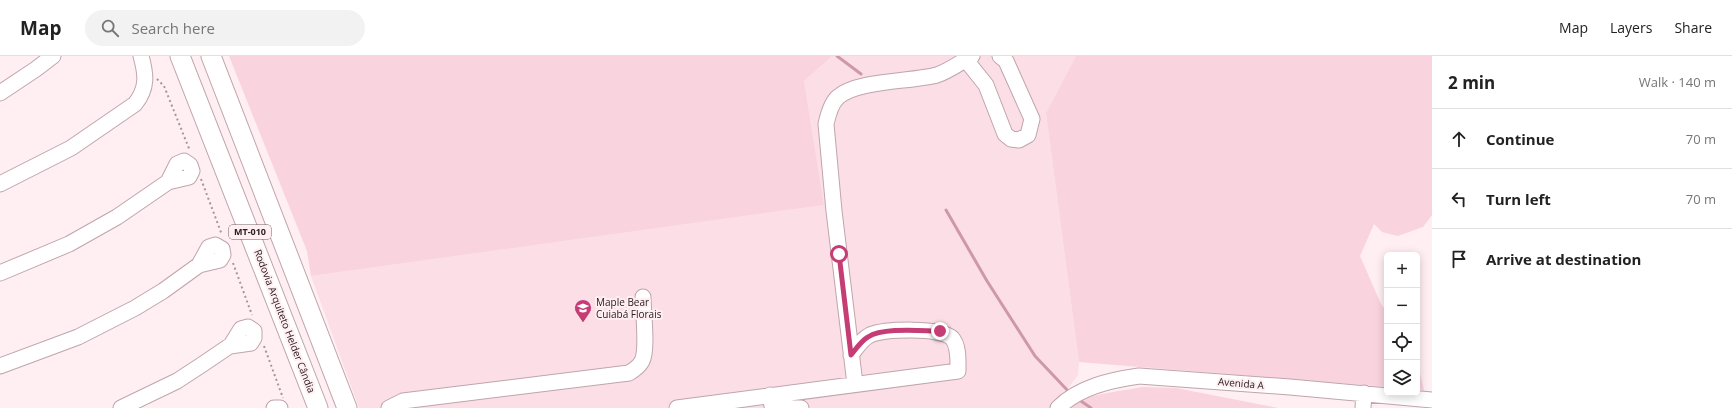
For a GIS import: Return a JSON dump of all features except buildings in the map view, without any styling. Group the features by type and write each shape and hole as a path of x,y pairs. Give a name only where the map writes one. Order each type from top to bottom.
{"main road":[{"name":"Rodovia Arquiteto Helder Cândia","path":"180,56 318,408"},
{"name":"MT-010","path":"211,56 347,408"}],"street":[{"path":"0,93 53,56"},
{"path":"0,184 71,148 135,104 146,85 141,56"},
{"path":"855,384 826,132 829,111 837,97 847,91 937,74 969,58 986,85 1005,134 1011,139 1019,140 1028,135 1032,119 1006,61 1000,56"},
{"path":"0,273 44,256 93,231 140,203 168,182"},
{"path":"0,366 49,349 107,323 163,291 199,265"},
{"path":"389,408 403,400 628,373 638,367 644,359 645,338 643,298"},
{"path":"677,408 772,403 855,384 958,371 956,344 951,337 940,331 886,332 869,336 851,355"},
{"path":"121,408 177,381 230,346"},
{"name":"Avenida A","path":"1058,408 1064,402 1090,388 1121,379 1138,376 1192,379 1364,401 1432,400"},
{"path":"772,403 801,408"}],"path":[{"path":"156,77 164,86 193,158"},
{"path":"201,178 224,241"},
{"path":"232,261 253,317"},
{"path":"264,345 280,406"}],"shaded area":[{"path":"229,56 832,56 804,81 824,205 311,276 307,251"},
{"path":"832,56 1076,56 1046,113 1079,362 1078,375 1053,408 359,408 311,276 824,205 804,81"},
{"path":"1076,56 1432,56 1432,215 1423,227 1398,236 1382,232 1374,224 1360,256 1384,308 1384,387 1079,362 1046,113"},
{"path":"1420,373 1424,390 1420,389"},
{"path":"1142,387 1176,388 1278,408 1069,408 1083,399 1093,396"}],"waterway":[{"path":"837,56 861,74"},
{"path":"946,210 987,281 1035,356 1070,393"},
{"path":"1078,399 1091,408"}],"place":[{"name":"Maple Bear Cuiabá Florais","path":"583,323"}],"route":[{"path":"839,254 851,355 869,336 886,332 940,331"}]}
